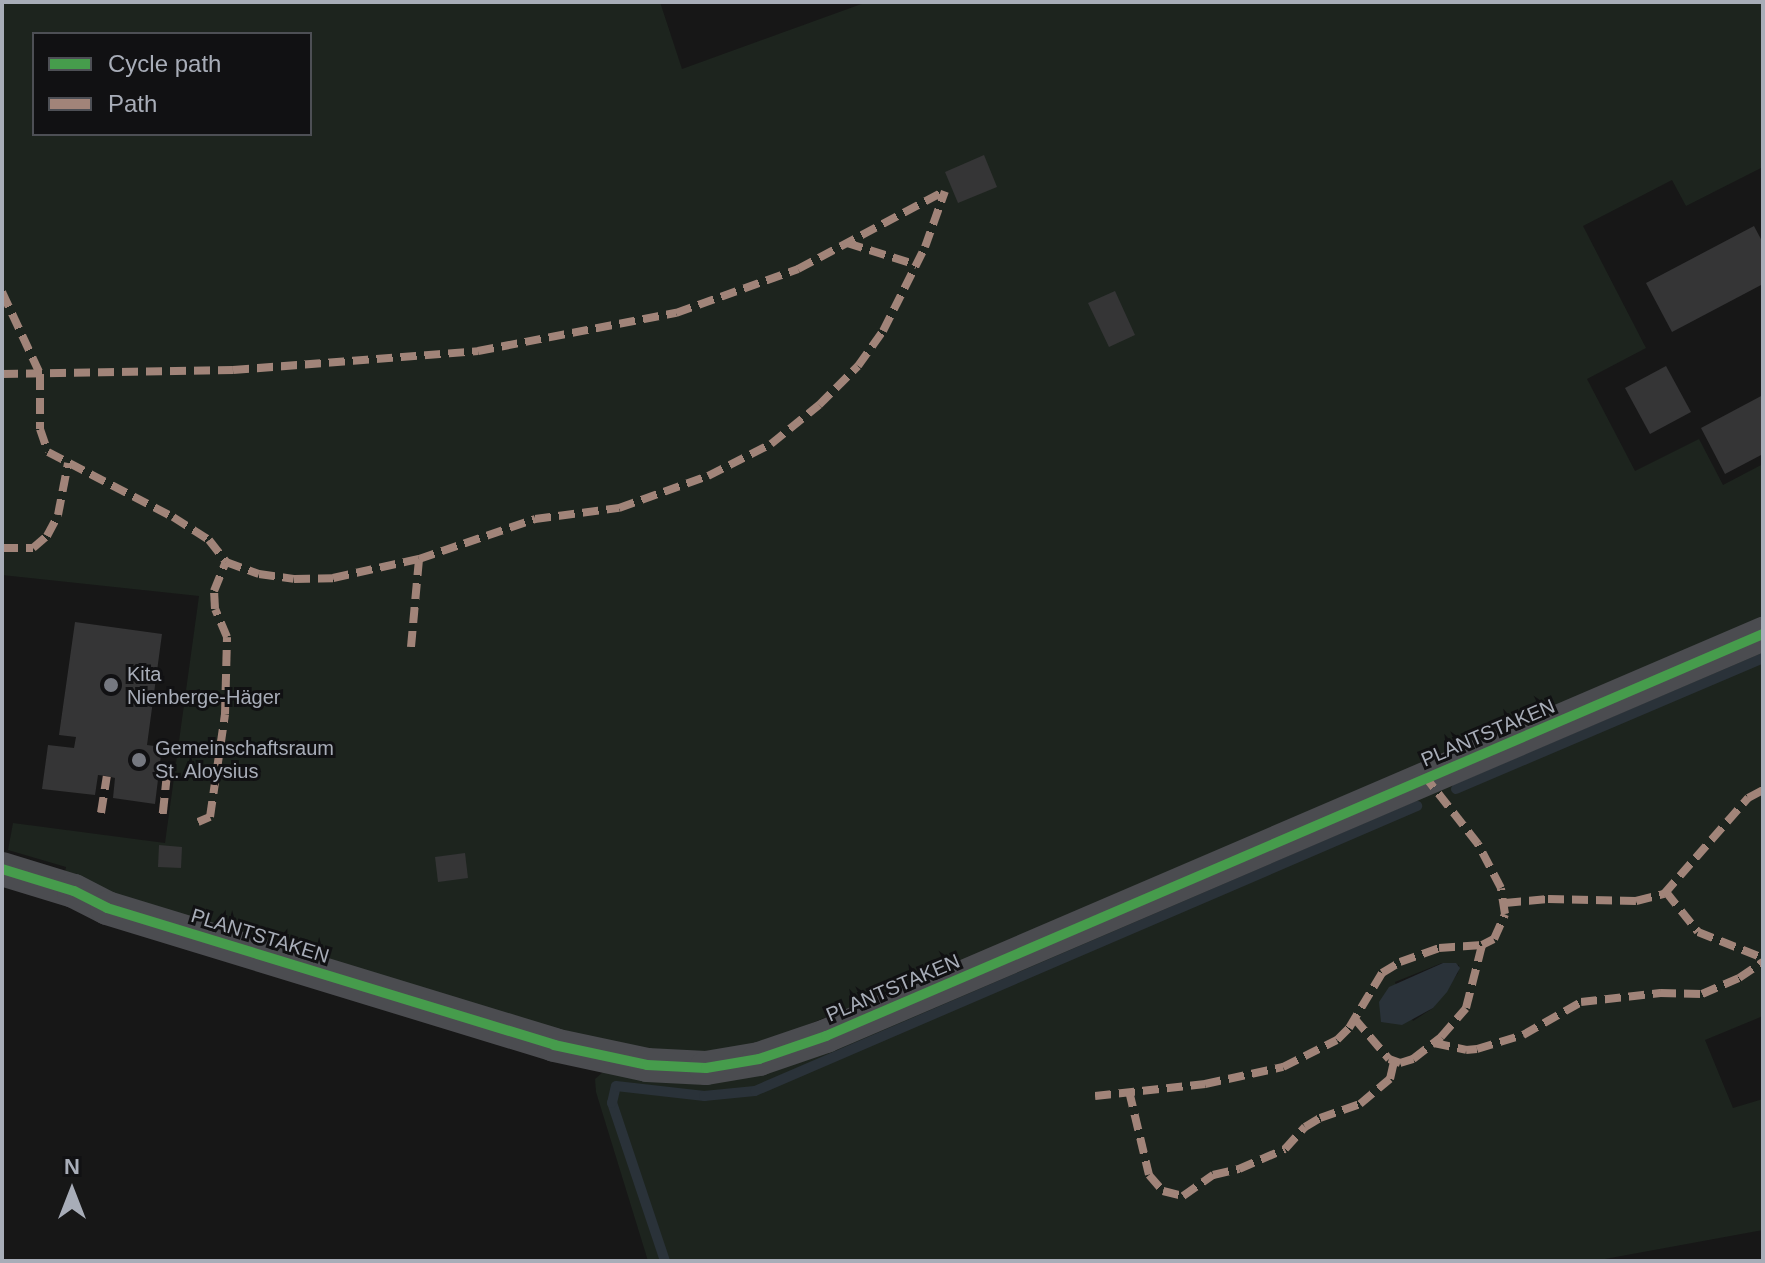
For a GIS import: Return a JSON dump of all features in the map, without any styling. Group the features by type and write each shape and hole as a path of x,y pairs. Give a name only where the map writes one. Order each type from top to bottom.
{"street":[{"name":"PLANTSTAKEN","path":"2,869 74,891 107,908 554,1045 647,1065 706,1068 759,1059 826,1036 1763,634"}],"shaded area":[{"path":"2,2 660,2 682,69 867,2 1763,2 1763,167 1686,206 1672,180 1583,226 1646,348 1587,379 1635,471 1699,439 1723,485 1763,464 1763,622 1152,883 756,1046 684,1054 605,1044 111,899 65,872 66,867 8,850 13,823 165,843 199,596 2,575"},
{"path":"1763,644 1763,1016 1705,1040 1733,1108 1763,1099 1763,1230 1594,1261 648,1261 596,1092 595,1079 603,1072 689,1076","holes":["1442,963 1459,965 1458,973 1433,1008 1413,1021 1395,982"]},
{"path":"1443,963 1456,963 1460,968 1447,992 1433,1008 1402,1025 1381,1022 1379,1002 1389,987"}],"building":[{"path":"984,155 997,187 958,203 945,172"},
{"path":"1754,226 1763,243 1763,284 1672,332 1646,283"},
{"path":"1115,291 1135,335 1109,347 1088,303"},
{"path":"1666,366 1691,412 1650,434 1625,388"},
{"path":"1763,395 1763,454 1725,474 1701,428"},
{"name":"Kita Nienberge-Häger","path":"75,622 162,634 147,745 162,747 155,804 113,798 115,778 107,776 98,775 95,795 42,789 48,745 74,748 76,737 59,735"},
{"path":"159,845 182,847 181,868 158,867"},
{"path":"465,853 468,878 438,882 435,857"}],"waterway":[{"path":"1456,789 1763,658"},
{"path":"665,1261 612,1103 616,1086 704,1096 755,1091 1417,806"}],"marked path":[{"path":"2,374 233,370 478,351 676,313 798,269 945,191"},
{"path":"411,647 419,559 535,519 619,508 708,476 771,444 819,405 858,366 883,331 925,247 945,191"},
{"path":"847,243 917,265"},
{"path":"2,292 40,374 40,429 48,452 173,517 209,540 226,562"},
{"path":"2,548 33,548 47,536 58,515 68,463"},
{"path":"198,822 210,817 225,714 227,637 215,609 214,591 226,562 259,574 294,579 333,578 419,559"},
{"path":"159,773 167,774 162,821"},
{"path":"101,813 107,776"},
{"path":"1095,1096 1205,1084 1283,1067 1337,1040 1349,1028 1382,973 1400,962 1439,948 1482,945 1494,939 1505,914 1501,888 1478,844 1427,779"},
{"path":"1505,903 1548,899 1636,901 1664,894 1748,798 1763,790"},
{"path":"1666,892 1698,932 1763,958"},
{"path":"1354,1018 1389,1059 1400,1063 1413,1059 1441,1037 1466,1008 1482,945"},
{"path":"1434,1043 1466,1050 1477,1049 1523,1035 1581,1002 1660,993 1702,994 1739,978 1763,962"},
{"path":"1129,1091 1149,1175 1163,1191 1183,1196 1213,1175 1239,1169 1285,1149 1305,1127 1320,1118 1360,1104 1390,1079 1394,1062"}],"cycle path":[{"path":"2,869 74,891 107,908 554,1045 647,1065 706,1068 759,1059 826,1036 1763,634"}],"place":[{"name":"Kita Nienberge-Häger","path":"111,685"},
{"name":"Gemeinschaftsraum St. Aloysius","path":"139,760"}]}
